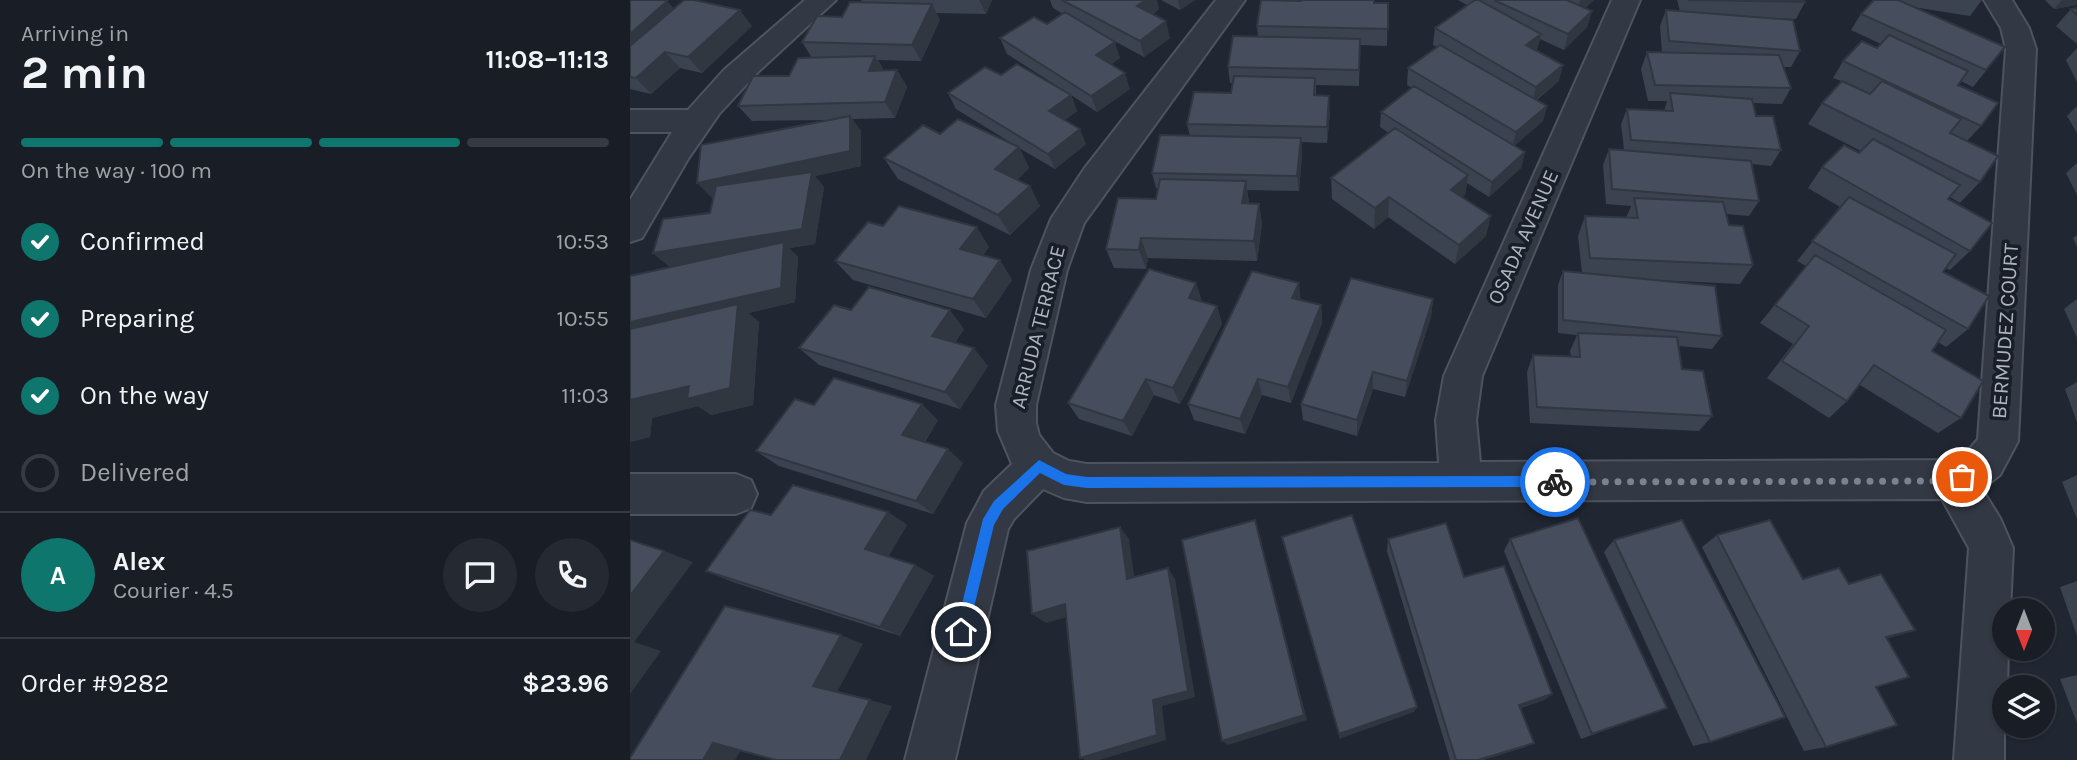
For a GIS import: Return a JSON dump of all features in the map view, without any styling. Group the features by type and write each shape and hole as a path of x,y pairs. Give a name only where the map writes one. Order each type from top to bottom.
{"street":[{"path":"630,229 697,121 749,62 822,0"},
{"name":"ARRUDA TERRACE","path":"1039,466 1020,440 1016,427 1016,405 1058,241 1081,198 1231,0"},
{"name":"OSADA AVENUE","path":"1461,482 1456,420 1463,376 1626,0"},
{"name":"BERMUDEZ COURT","path":"1953,480 1983,466 1992,456 1998,441 2021,49 2015,28 1998,0"},
{"path":"630,121 697,121"},
{"path":"930,760 988,523 999,505 1039,466 1064,479 1087,483 1953,480 1986,533 1991,548 1979,760"},
{"path":"630,494 736,494"}],"building":[{"path":"630,0 663,0 667,1 630,34"},
{"path":"684,0 740,10 688,57 665,52 636,78 630,77 630,46"},
{"path":"1062,0 1146,0 1137,6 1166,21 1140,41"},
{"path":"1261,0 1374,0 1374,3 1388,3 1388,29 1257,26"},
{"path":"1475,0 1541,34 1526,45 1563,65 1536,87 1435,28"},
{"path":"1494,0 1567,0 1592,11 1568,34"},
{"path":"1688,0 1804,0 1805,2"},
{"path":"1874,0 1898,0 2005,47 1986,70 1861,14"},
{"path":"850,2 932,4 912,45 802,42 817,16 842,17"},
{"path":"1666,10 1793,20 1800,51 1669,41"},
{"path":"1065,12 1115,42 1096,55 1125,73 1091,96 1000,38 1034,17 1047,24"},
{"path":"1889,35 1968,71 1958,85 1998,103 1981,126 1843,61 1862,41 1877,48"},
{"path":"1233,36 1360,39 1359,70 1228,67"},
{"path":"1440,45 1547,106 1516,132 1408,68"},
{"path":"1647,52 1779,55 1791,88 1655,85"},
{"path":"875,56 869,71 897,70 885,102 738,106 753,76 789,76 798,58"},
{"path":"1017,64 1071,95 1049,111 1080,129 1048,154 948,93 985,67 1001,75"},
{"path":"1234,76 1315,78 1314,95 1329,96 1327,127 1187,124 1194,92 1231,93"},
{"path":"1842,81 1870,94 1882,81 1961,119 1950,133 1998,156 1980,182 1822,103"},
{"path":"1414,86 1525,152 1492,182 1381,112"},
{"path":"1670,93 1752,99 1756,116 1773,116 1781,150 1631,140 1627,109 1673,111"},
{"path":"850,116 850,151 697,183 701,145"},
{"path":"958,119 1019,147 995,169 1030,186 998,215 884,158 923,125 940,134"},
{"path":"1395,128 1468,175 1451,190 1491,216 1459,245 1389,197 1375,208 1331,178"},
{"path":"1160,135 1301,138 1297,176 1152,173"},
{"path":"1873,139 1960,185 1948,199 1992,223 1970,251 1822,167 1844,145 1859,153"},
{"path":"1609,149 1751,161 1759,201 1612,189"},
{"path":"812,172 802,229 653,253 663,219 710,213 716,186"},
{"path":"1160,179 1246,181 1242,203 1259,204 1254,241 1141,238 1139,250 1106,249 1118,198 1156,199"},
{"path":"1849,197 1956,254 1943,272 1989,296 1968,329 1812,241"},
{"path":"1634,198 1723,202 1729,225 1743,226 1753,265 1590,258 1585,216 1638,218"},
{"path":"899,206 977,227 960,249 1000,260 973,299 835,261 868,222 883,226"},
{"path":"784,242 781,288 630,322 630,276"},
{"path":"1815,255 1946,330 1932,351 1983,381 1961,418 1874,365 1847,401 1782,361 1809,326 1775,305"},
{"path":"1149,269 1196,283 1189,298 1217,306 1173,388 1146,379 1123,421 1068,403"},
{"path":"1252,271 1299,283 1292,298 1321,305 1288,387 1258,379 1240,419 1188,404"},
{"path":"1563,271 1715,286 1722,336 1563,320"},
{"path":"1351,278 1433,299 1407,381 1373,372 1357,420 1301,404"},
{"path":"869,287 950,310 932,336 974,348 945,392 799,348 834,305 851,310"},
{"path":"738,304 730,388 687,399 689,386 630,400 630,329"},
{"path":"1578,333 1677,337 1682,369 1703,371 1712,416 1537,407 1533,355 1580,357"},
{"path":"834,378 922,404 902,435 948,449 916,501 756,451 795,399 814,405"},
{"path":"793,485 888,512 865,549 915,565 880,627 706,571 750,510 771,515"},
{"path":"1352,515 1417,707 1339,734 1282,537"},
{"path":"1578,518 1667,708 1592,734 1510,539"},
{"path":"1255,520 1304,715 1222,741 1182,540"},
{"path":"1682,520 1785,717 1710,742 1614,540"},
{"path":"1770,520 1803,579 1839,568 1849,584 1881,574 1915,630 1886,637 1909,677 1876,687 1897,725 1826,747 1717,535"},
{"path":"1446,523 1464,577 1504,566 1552,694 1519,705 1534,743 1478,760 1456,760 1388,539"},
{"path":"1120,527 1127,579 1168,568 1188,691 1153,700 1157,735 1080,758 1065,604 1032,614 1027,551"},
{"path":"630,540 664,551 630,596"},
{"path":"725,606 841,635 813,686 870,700 840,760 776,760 713,743 703,760 630,760"}],"way so far":[{"path":"1555,482 1945,481 1962,477"}],"route":[{"path":"961,632 988,523 999,505 1039,466 1064,479 1087,483 1555,482"}]}
